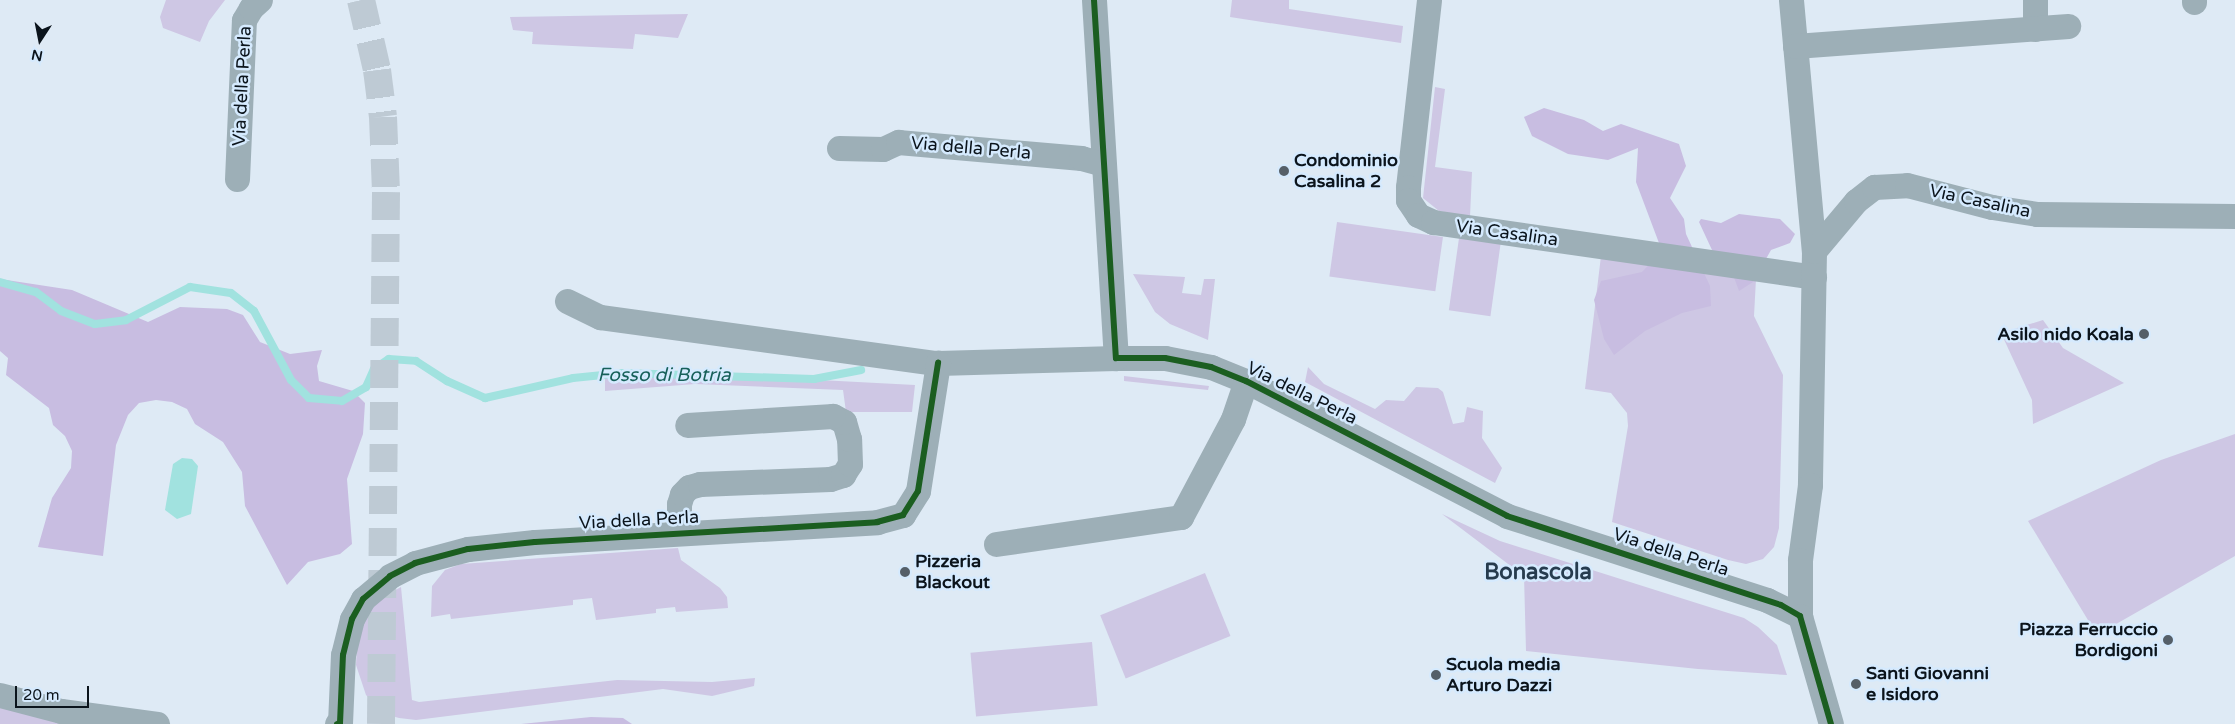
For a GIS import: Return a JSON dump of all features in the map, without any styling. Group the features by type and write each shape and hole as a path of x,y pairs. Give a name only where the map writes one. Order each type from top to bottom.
{"street":[{"name":"Via della Perla","path":"237,179 244,20 251,8 260,0"},
{"path":"1094,0 1116,358"},
{"name":"Via Casalina","path":"1429,0 1408,187 1408,200 1418,215 1433,222 1814,277"},
{"path":"1791,0 1814,251 1810,485 1800,560 1800,616 1831,724"},
{"path":"2035,0 2035,29"},
{"path":"1796,46 2068,26"},
{"name":"Via della Perla","path":"840,148 883,149 898,142 1081,158 1103,164"},
{"name":"Via Casalina","path":"1814,251 1856,201 1874,187 1907,185 1992,207 2037,214 2235,216"},
{"name":"Via della Perla","path":"567,301 600,317 938,363 1165,358 1211,367 1246,381 1507,516 1768,600 1800,616"},
{"name":"Via della Perla","path":"337,724 340,723 343,655 352,619 363,599 390,576 415,564 468,549 679,533 877,522 903,515 918,491 938,363"},
{"name":"Via della Perla","path":"996,544 1181,518 1232,419 1246,381"},
{"name":"Via della Perla","path":"679,533 679,504 682,494 689,487 700,484 830,479 843,475 850,464 844,422 833,416 686,426"},
{"path":"0,695 61,711 157,724"}],"shaded area":[{"path":"166,0 225,0 209,21 200,42 163,28 160,17"},
{"path":"1232,0 1289,0 1289,9 1403,26 1401,43 1230,17"},
{"path":"688,14 678,38 635,34 633,49 532,44 533,32 513,30 510,17"},
{"path":"1435,87 1445,89 1435,167 1472,172 1470,217 1439,211 1423,198"},
{"path":"1544,108 1584,120 1603,131 1621,124 1679,144 1686,166 1670,198 1684,219 1686,234 1710,286 1711,306 1682,313 1645,331 1614,355 1604,339 1594,300 1601,281 1642,272 1662,251 1636,182 1638,148 1608,160 1568,154 1532,136 1524,117"},
{"path":"1739,214 1780,219 1795,234 1790,243 1771,250 1753,282 1739,291 1732,272 1712,250 1699,222 1701,219 1721,223"},
{"path":"1337,222 1443,237 1435,291 1329,276"},
{"path":"1459,238 1501,244 1490,316 1449,310"},
{"path":"1601,256 1756,279 1754,316 1783,375 1779,528 1774,547 1763,559 1746,564 1728,560 1612,522 1628,426 1627,413 1611,393 1585,389"},
{"path":"1133,274 1185,277 1182,293 1201,295 1204,279 1215,279 1208,340 1170,324 1155,312"},
{"path":"0,279 72,290 148,322 180,307 227,309 243,315 260,342 290,354 322,350 317,366 319,381 353,391 365,403 363,434 347,479 352,544 340,554 308,562 287,585 245,506 242,472 223,442 195,424 187,409 172,402 156,400 139,403 128,415 116,445 103,556 38,547 52,498 71,468 72,451 65,436 53,425 49,408 6,375 8,358 0,351"},
{"path":"2043,320 2063,348 2124,383 2033,424 2032,400 2001,333"},
{"path":"1308,367 1324,384 1375,409 1386,400 1404,401 1416,387 1438,388 1443,392 1453,424 1464,422 1467,407 1483,411 1482,438 1502,468 1495,483 1305,382"},
{"path":"605,369 915,385 912,412 846,412 843,390 695,384 605,391"},
{"path":"1124,376 1209,386 1208,390 1124,381"},
{"path":"2235,434 2235,556 2097,635 2028,521 2161,460"},
{"path":"182,458 192,459 198,466 191,514 177,519 165,510 173,464"},
{"path":"1442,514 1500,541 1744,618 1758,627 1777,645 1787,675 1698,669 1526,651 1524,576"},
{"path":"678,548 681,560 720,588 727,597 728,608 676,612 675,607 656,609 656,613 596,620 592,598 573,600 573,605 451,619 450,614 431,617 432,586 445,570 461,564"},
{"path":"1205,573 1230,636 1126,678 1100,615"},
{"path":"401,587 412,700 419,702 617,680 712,682 755,678 754,686 712,696 663,689 416,720 399,718 385,714 366,695 356,665 357,643 366,616 378,599"},
{"path":"1092,642 1098,706 976,716 970,653"},
{"path":"0,707 98,724 0,724"},
{"path":"591,717 623,718 632,724 521,724"}],"waterway":[{"name":"Fosso di Botria","path":"0,282 36,292 61,311 95,324 126,320 190,287 231,293 254,311 291,380 309,398 342,401 366,387 374,369 389,359 416,361 447,381 485,398 573,378 623,373 814,379 861,370"}],"tunnel":[{"path":"361,0 377,70 383,117 386,192 381,724"}],"cycle path":[{"path":"1094,0 1116,358 1165,358 1211,367 1246,381 1507,516 1781,605 1800,616 1831,724"},
{"path":"337,724 340,723 343,655 352,619 363,599 390,576 415,563 468,549 535,542 877,522 903,515 918,491 938,363"}],"place":[{"name":"Condominio Casalina 2","path":"1284,171"},
{"name":"Asilo nido Koala","path":"2144,334"},
{"name":"Pizzeria Blackout","path":"905,572"},
{"name":"Piazza Ferruccio Bordigoni","path":"2168,640"},
{"name":"Scuola media Arturo Dazzi","path":"1436,675"},
{"name":"Santi Giovanni e Isidoro","path":"1856,684"}],"district":[{"name":"Bonascola","path":"1538,573"}]}
